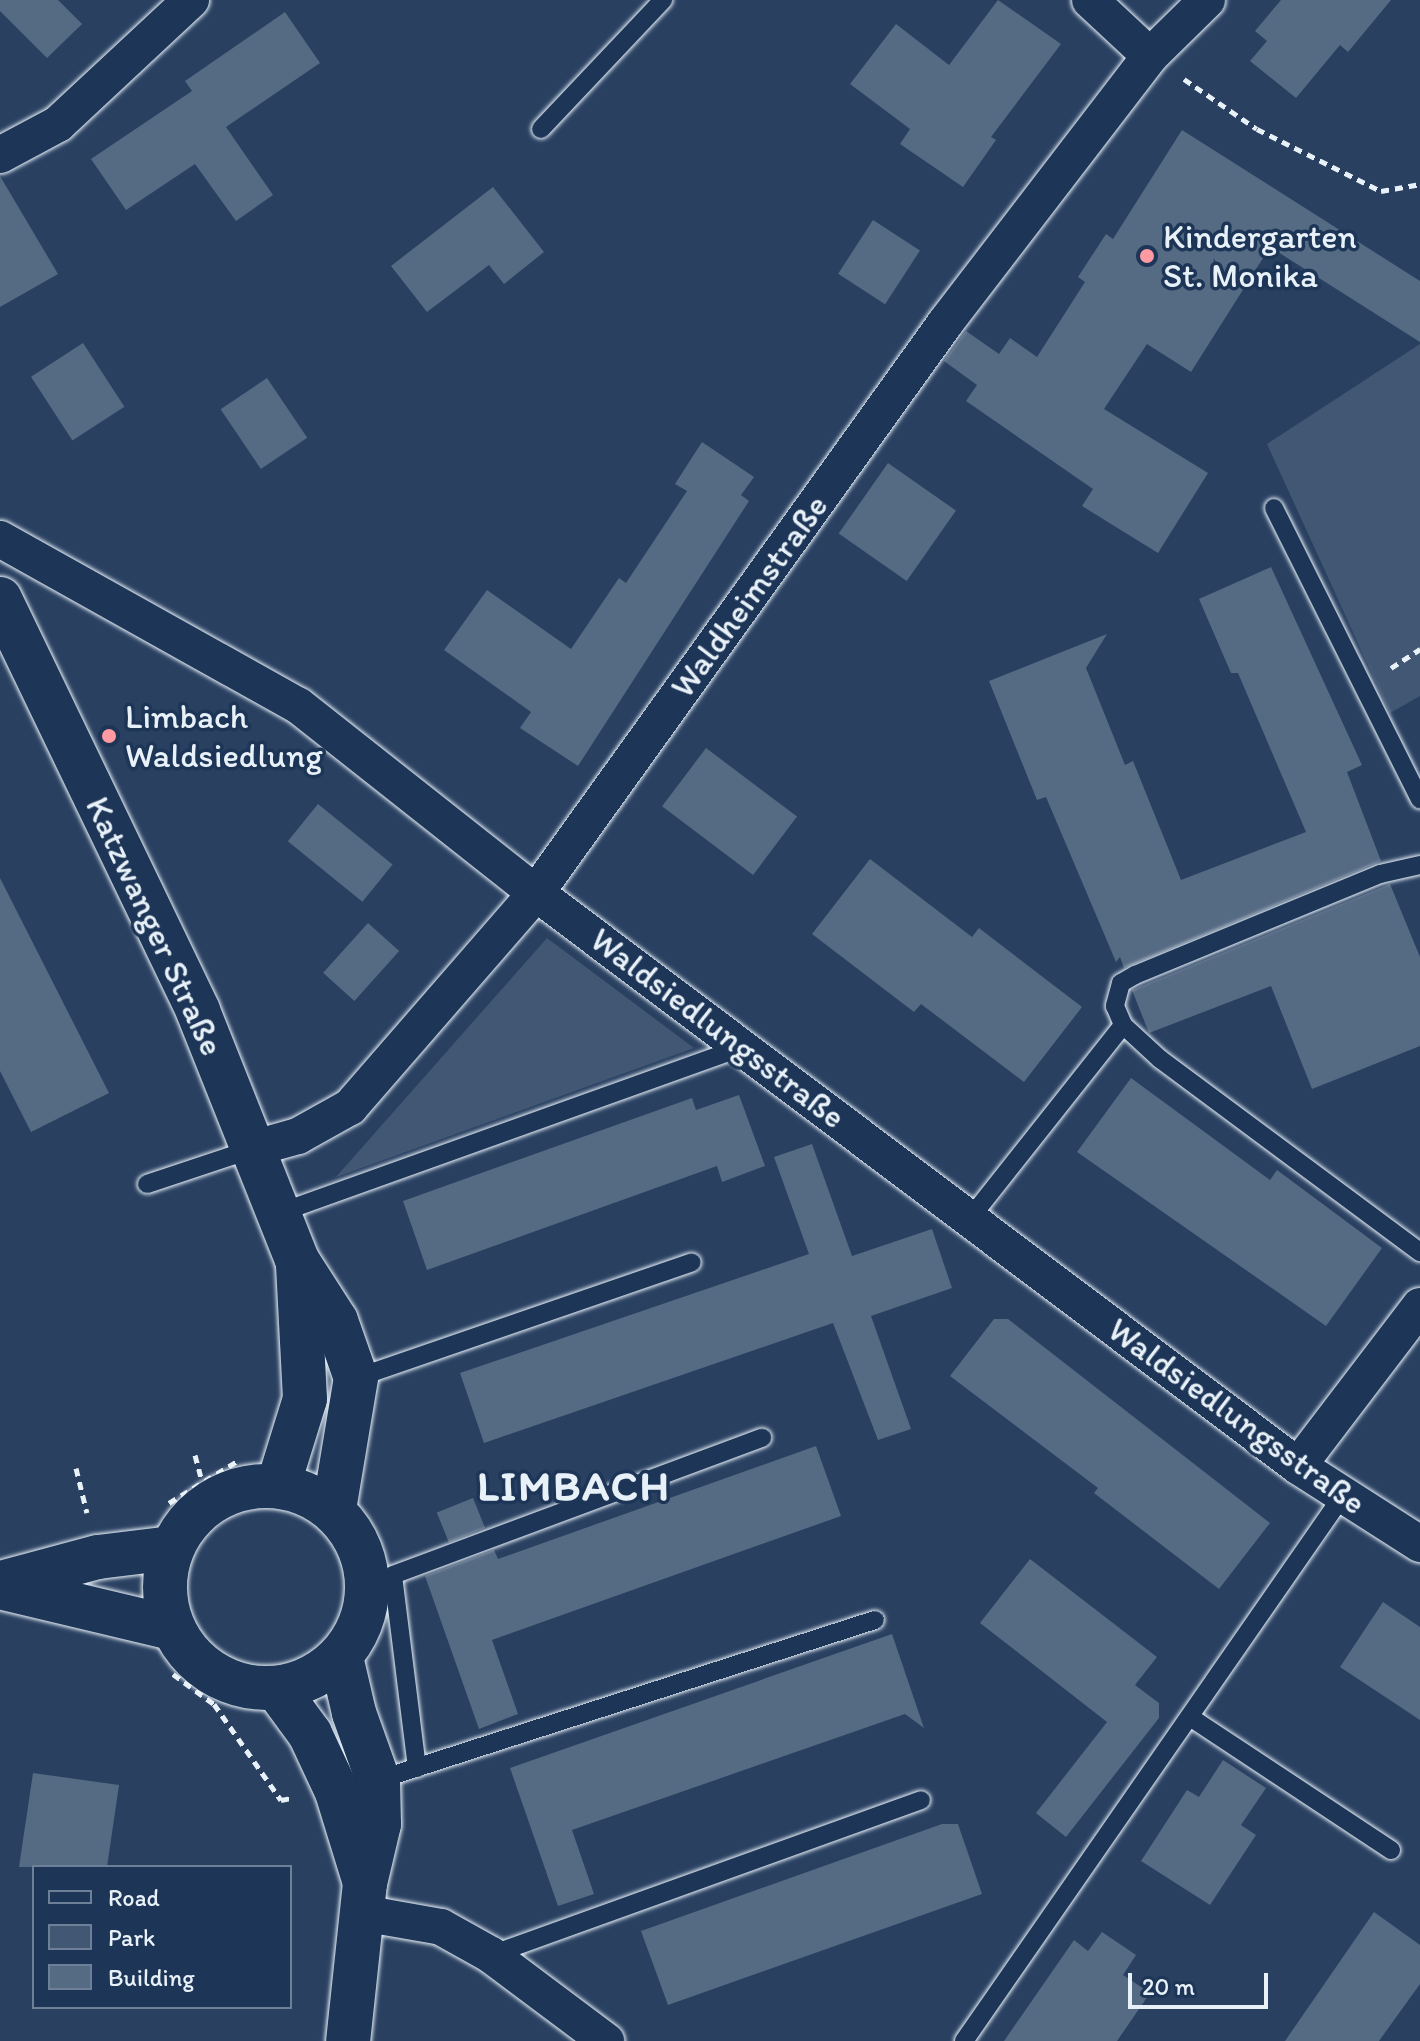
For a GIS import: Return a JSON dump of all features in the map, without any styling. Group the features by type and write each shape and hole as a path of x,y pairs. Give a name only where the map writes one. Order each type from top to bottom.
{"main road":[{"name":"Katzwanger Straße","path":"0,599 198,1011 297,1260 336,1321 356,1378 334,1510"},
{"name":"Katzwanger Straße","path":"278,1486 305,1399 297,1260"},
{"path":"0,1585 169,1648 234,1685 277,1689 312,1679 341,1657 363,1621 368,1579 357,1538 334,1510 308,1494 278,1486 234,1490 196,1512 171,1548 163,1588 169,1648"},
{"path":"0,1585 98,1557 171,1548"},
{"path":"341,1657 354,1713 377,1780 348,2041"},
{"path":"277,1689 310,1734 377,1780"}],"street":[{"path":"0,155 58,124 191,0"},
{"path":"1090,0 1162,64"},
{"name":"Waldheimstraße","path":"255,1148 298,1136 350,1107 536,893 946,322 1162,64 1207,0"},
{"name":"Waldsiedlungsstraße","path":"0,539 299,706 536,893 745,1046 1298,1466 1341,1498 1420,1544"},
{"path":"1298,1466 1420,1306"},
{"path":"364,1898 441,1927 491,1955 606,2041"}],"lane":[{"path":"541,129 663,0"},
{"path":"1274,508 1420,800"},
{"path":"1420,865 1380,874 1135,975 1121,983 1116,996 1123,1025 1160,1059 1420,1252"},
{"path":"971,1217 1123,1025"},
{"path":"279,1213 745,1046"},
{"path":"147,1184 255,1148"},
{"path":"356,1378 692,1262"},
{"path":"762,1438 393,1575 377,1780 875,1620"},
{"path":"964,2041 1341,1498"},
{"path":"1190,1717 1391,1850"},
{"path":"491,1955 921,1800"}],"path":[{"path":"1162,64 1257,129 1381,191 1420,184"},
{"path":"195,1455 202,1481"},
{"path":"76,1468 98,1557"},
{"path":"169,1648 214,1704 281,1800 377,1780"}],"green space":[{"path":"1420,344 1420,696 1390,713 1267,444"},
{"path":"547,938 694,1048 336,1177"}],"building":[{"path":"0,0 58,0 82,24 47,58 0,11"},
{"path":"998,0 1061,44 991,137 996,140 963,187 900,144 910,129 850,84 896,24 949,65"},
{"path":"1281,0 1391,0 1348,52 1340,45 1296,98 1250,61 1267,41 1255,31"},
{"path":"285,12 320,63 226,127 273,195 236,221 195,164 126,210 91,159 192,91 185,81"},
{"path":"1182,130 1420,281 1420,342 1270,247 1191,372 1147,344 1104,409 1208,473 1158,553 1082,506 1093,489 966,401 977,385 944,361 966,331 999,354 1010,338 1037,357 1085,282 1078,277 1106,234 1113,239"},
{"path":"0,176 58,274 0,307"},
{"path":"493,187 544,252 504,284 489,265 427,312 391,266"},
{"path":"873,220 920,250 885,304 838,274"},
{"path":"83,343 124,407 72,441 31,377"},
{"path":"267,378 307,438 261,469 221,409"},
{"path":"702,442 754,477 741,495 749,501 578,766 520,728 531,712 444,650 487,590 571,649 619,578 626,583 687,491 675,484"},
{"path":"888,463 956,511 907,581 839,533"},
{"path":"1271,567 1362,765 1347,772 1381,861 1124,968 1120,957 1116,962 1046,797 1037,800 989,681 1107,634 1086,668 1125,765 1133,761 1181,880 1306,832 1238,673 1231,673 1199,599"},
{"path":"706,748 797,817 753,875 662,806"},
{"path":"318,804 393,864 362,902 288,841"},
{"path":"870,859 972,937 979,928 1082,1007 1024,1082 921,1004 914,1012 812,934"},
{"path":"0,878 109,1093 31,1132 0,1071"},
{"path":"1390,884 1420,957 1420,1046 1312,1089 1271,986 1149,1033 1132,990"},
{"path":"368,923 399,951 354,1001 323,973"},
{"path":"1131,1078 1270,1180 1277,1170 1382,1248 1326,1326 1077,1152"},
{"path":"739,1095 765,1166 722,1182 717,1166 427,1270 403,1201 692,1098 696,1110"},
{"path":"812,1144 852,1256 932,1229 952,1288 871,1316 911,1429 878,1440 833,1323 484,1443 460,1373 809,1254 774,1157"},
{"path":"994,1319 1008,1319 1270,1523 1219,1589 1094,1493 1098,1488 950,1376"},
{"path":"816,1446 841,1516 492,1640 518,1714 479,1729 425,1576 494,1550 498,1559"},
{"path":"473,1498 485,1528 449,1542 437,1513"},
{"path":"1030,1559 1157,1657 1135,1685 1159,1703 1159,1718 1066,1837 1036,1813 1107,1722 980,1623"},
{"path":"1383,1602 1420,1627 1420,1720 1340,1667"},
{"path":"892,1634 924,1728 905,1714 572,1830 594,1894 558,1906 510,1768"},
{"path":"1223,1760 1266,1788 1241,1825 1256,1835 1210,1905 1141,1861 1187,1790 1199,1797"},
{"path":"33,1773 119,1785 107,1865 19,1867"},
{"path":"942,1824 958,1824 982,1894 668,2005 641,1931"},
{"path":"1374,1912 1420,1945 1420,1984 1379,2041 1285,2041"},
{"path":"1102,1932 1136,1955 1123,1975 1150,1993 1117,2041 1004,2041 1074,1940 1088,1951"}],"place":[{"name":"Kindergarten St. Monika","path":"1147,256"},
{"name":"Limbach Waldsiedlung","path":"109,736"}],"district":[{"name":"LIMBACH","path":"574,1486"}]}
